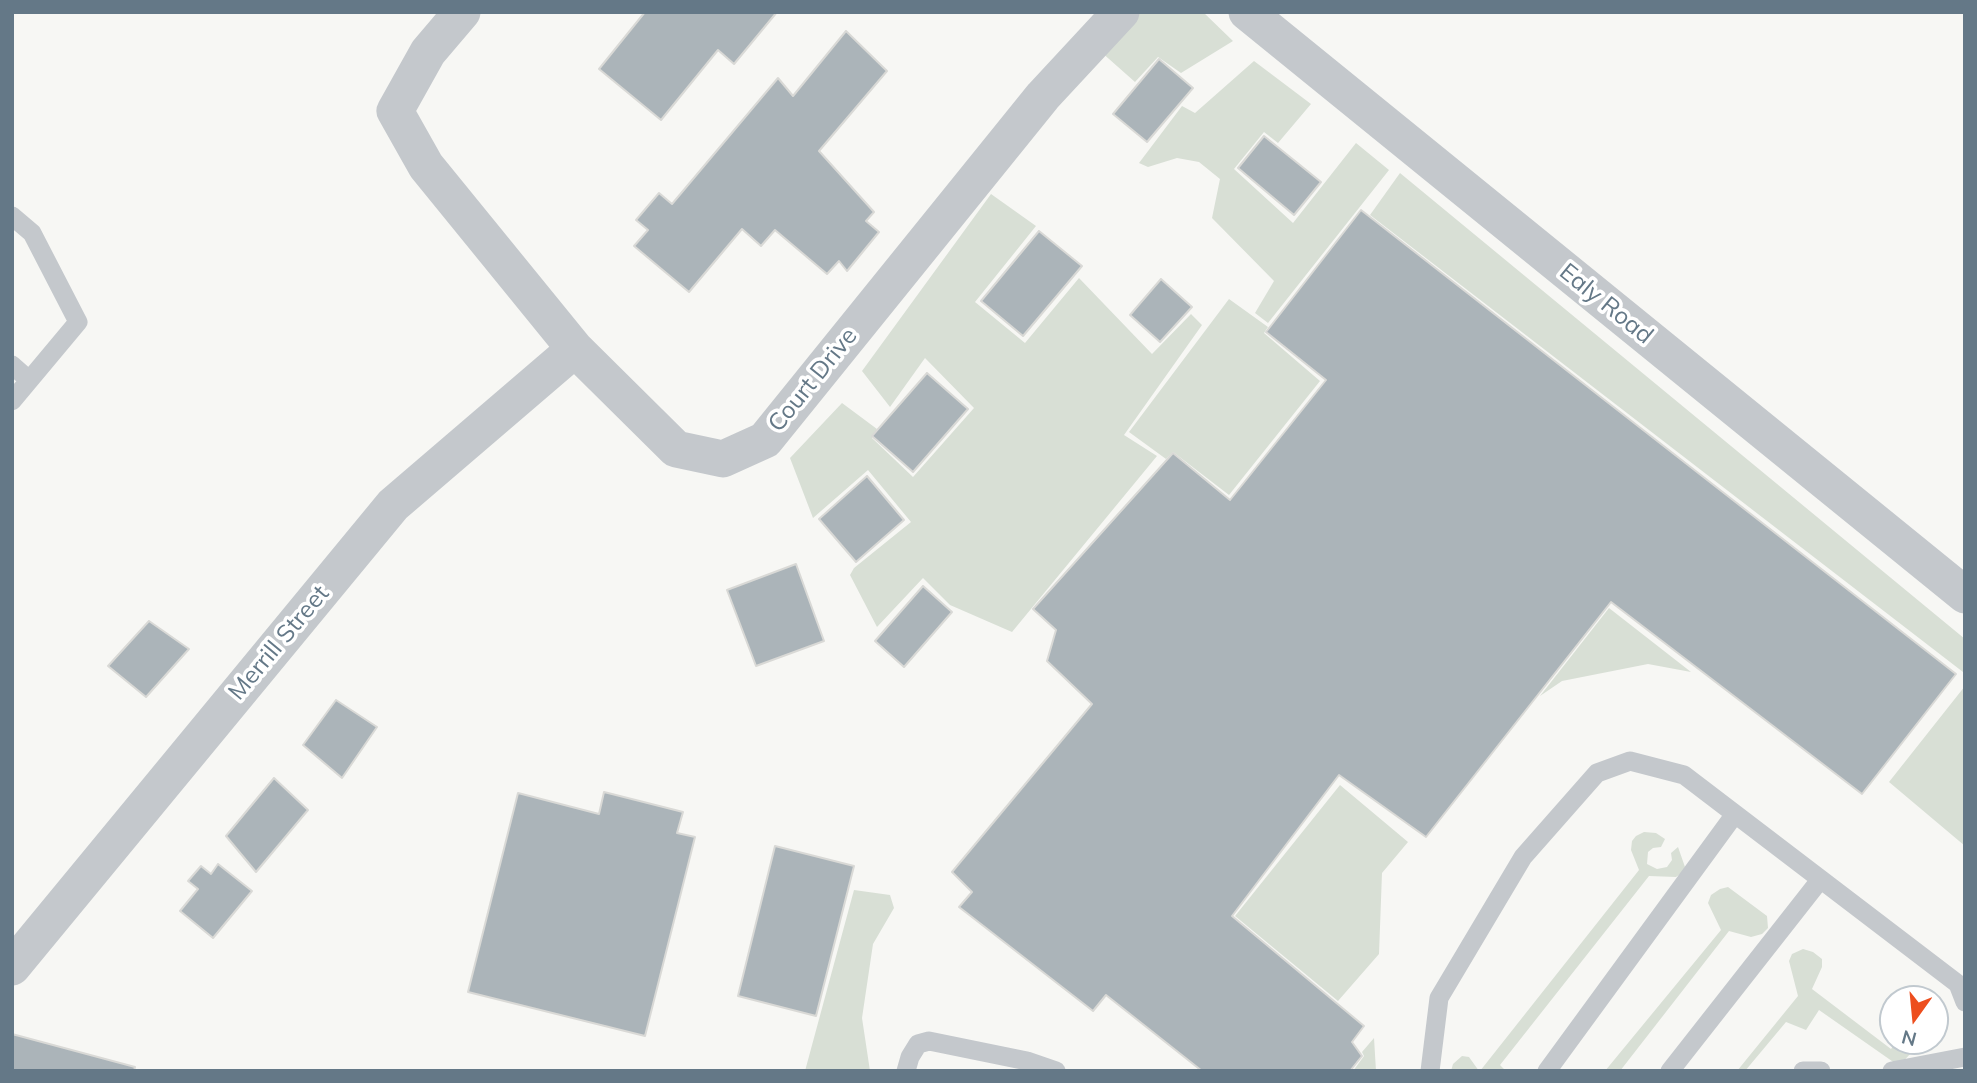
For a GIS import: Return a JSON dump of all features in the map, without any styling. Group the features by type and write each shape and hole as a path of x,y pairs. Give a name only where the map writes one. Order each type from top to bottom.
{"street":[{"name":"Court Drive","path":"463,12 428,52 395,111 426,166 575,349 676,449 723,459 765,440 1043,96 1121,12"},
{"name":"Ealy Road","path":"1247,12 1965,595"},
{"name":"Merrill Street","path":"12,967 393,505 575,349"}],"lane":[{"path":"12,216 32,233 78,322 12,401"},
{"path":"12,365 29,380"},
{"path":"1430,1071 1439,998 1523,857 1597,773 1630,761 1684,775 1958,984 1965,1002"},
{"path":"1547,1071 1735,814"},
{"path":"1670,1071 1820,880"},
{"path":"906,1071 918,1044 929,1041 1027,1061 1056,1071"},
{"path":"1892,1071 1965,1057"},
{"path":"1803,1071 1821,1071"}],"shaded area":[{"path":"1136,12 1203,12 1233,41 1181,73 1158,57 1135,82 1100,51"},
{"path":"1254,61 1311,104 1278,143 1264,132 1234,169 1293,223 1356,143 1389,170 1268,323 1255,313 1274,281 1212,218 1220,179 1199,162 1177,158 1148,167 1139,163 1182,106 1195,113"},
{"path":"1400,173 1965,639 1963,672 1370,215"},
{"path":"991,194 1036,226 975,302 1025,343 1079,278 1152,354 1191,314 1202,325 1124,435 1157,456 1012,632 950,605 923,578 877,627 850,575 854,568 911,522 868,470 813,518 790,458 842,403 877,429 872,438 913,477 974,408 925,358 890,407 862,371"},
{"path":"1229,299 1268,327 1264,333 1320,381 1229,495 1173,452 1166,459 1129,432"},
{"path":"1609,608 1691,672 1648,664 1562,681 1540,696"},
{"path":"1965,686 1965,846 1889,782"},
{"path":"1340,785 1408,842 1382,873 1379,954 1338,1001 1235,916"},
{"path":"1644,832 1656,833 1665,839 1661,847 1648,852 1647,864 1657,869 1667,867 1672,860 1671,853 1678,847 1685,867 1682,873 1676,877 1649,876 1500,1065 1506,1071 1480,1071 1639,870 1631,850 1632,841"},
{"path":"1728,887 1767,916 1768,928 1762,934 1751,937 1729,931 1620,1071 1605,1071 1721,930 1708,903 1711,895"},
{"path":"854,890 890,895 894,908 873,944 862,1018 870,1071 805,1071"},
{"path":"1803,949 1822,959 1822,967 1812,989 1879,1040 1879,1052 1819,1010 1806,1030 1786,1022 1745,1071 1737,1071 1798,996 1789,961 1792,954"},
{"path":"1374,1038 1376,1071 1353,1071 1364,1056 1362,1052"},
{"path":"1883,1055 1909,1055 1899,1066"},
{"path":"1462,1056 1469,1057 1479,1071 1451,1071 1453,1064"}],"building":[{"path":"645,12 777,12 734,64 718,50 661,120 599,69"},
{"path":"846,31 887,71 819,151 874,212 866,221 879,232 847,271 839,261 827,274 775,230 761,246 742,229 689,292 634,246 648,230 636,220 659,193 672,204 778,78 793,96"},
{"path":"1159,59 1193,88 1147,142 1113,114"},
{"path":"1264,136 1321,182 1294,215 1238,168"},
{"path":"1361,210 1956,674 1862,794 1611,602 1426,837 1339,775 1232,916 1364,1026 1352,1042 1362,1056 1350,1071 1202,1071 1106,995 1093,1011 959,907 972,892 952,872 1092,704 1047,661 1056,630 1033,609 1173,453 1230,500 1326,380 1266,332"},
{"path":"1039,231 1082,266 1023,336 981,301"},
{"path":"1161,279 1192,307 1160,342 1130,315"},
{"path":"927,373 968,409 913,472 872,436"},
{"path":"867,476 904,520 856,562 819,519"},
{"path":"796,564 824,641 756,666 727,590"},
{"path":"923,586 952,612 904,667 875,641"},
{"path":"149,621 189,649 146,697 108,666"},
{"path":"336,700 377,727 342,778 303,745"},
{"path":"274,778 308,810 256,872 226,836"},
{"path":"604,792 683,812 677,833 695,837 645,1036 468,992 518,793 599,814"},
{"path":"775,846 854,866 816,1016 738,996"},
{"path":"218,864 252,891 213,938 180,911 198,889 188,881 201,866 211,874"},
{"path":"12,1034 135,1067 134,1071 12,1071"}]}
